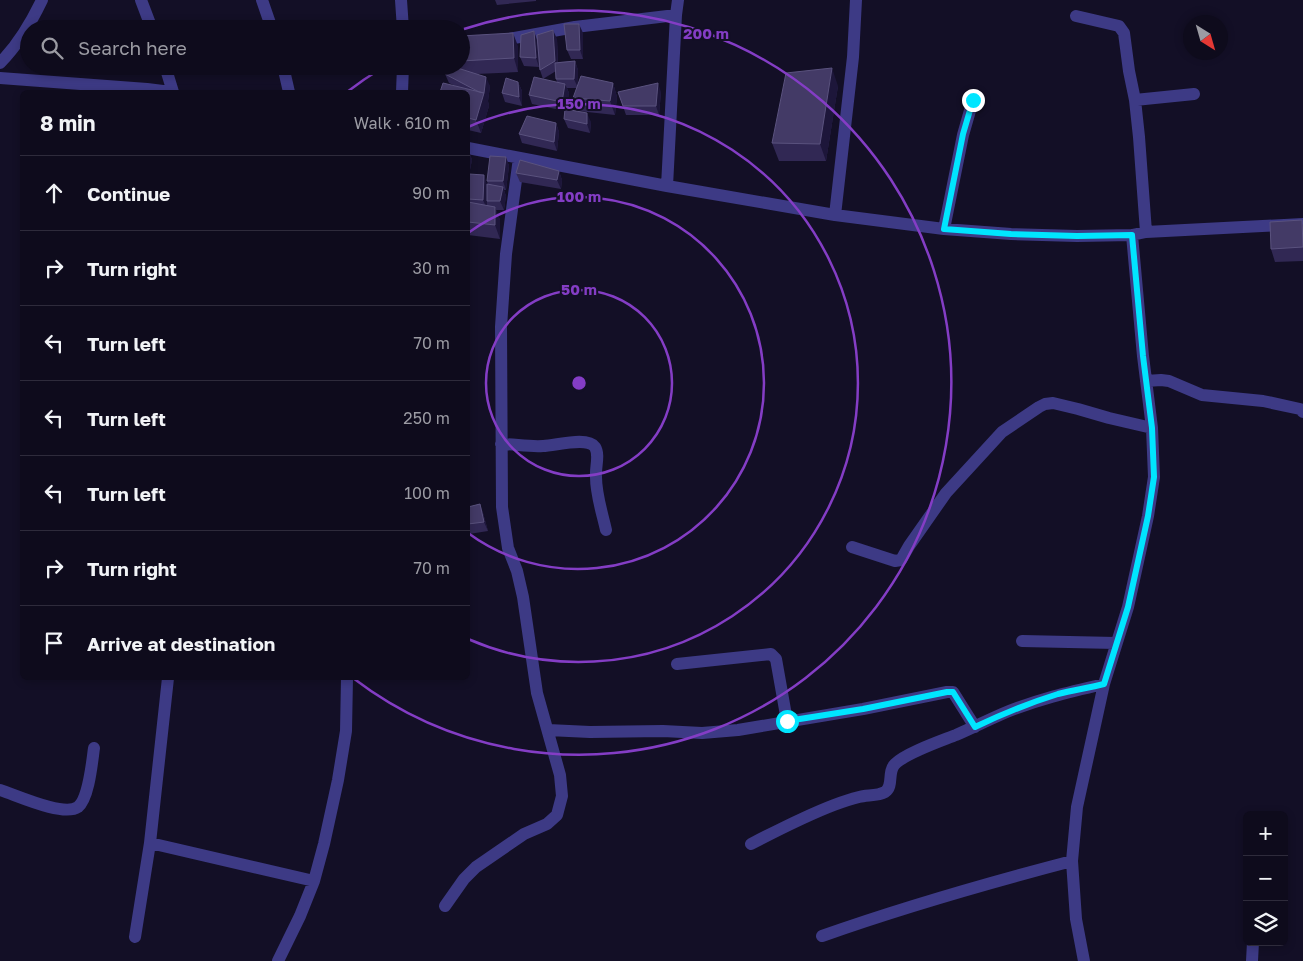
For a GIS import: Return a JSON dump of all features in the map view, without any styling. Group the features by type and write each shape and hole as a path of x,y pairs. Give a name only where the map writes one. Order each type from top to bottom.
{"street":[{"path":"31,20 42,0"},
{"path":"141,0 149,20"},
{"path":"262,0 269,20"},
{"path":"401,0 402,20"},
{"path":"667,186 678,0"},
{"path":"835,215 853,57 856,0"},
{"path":"490,42 575,27 676,15"},
{"path":"1076,16 1119,26 1124,33 1135,100 1146,232"},
{"path":"0,63 20,38"},
{"path":"167,75 171,90"},
{"path":"285,75 289,90"},
{"path":"402,90 403,75"},
{"path":"0,78 135,90"},
{"path":"1135,100 1194,94"},
{"path":"944,229 963,134 973,100"},
{"path":"470,148 667,186 835,215 944,229 1077,236 1132,235 1146,232 1303,224"},
{"path":"445,906 464,879 476,866 524,834 547,824 557,815 562,796 560,775 537,694 523,597 517,571 508,548 502,507 500,327 506,254 518,158"},
{"path":"1084,961 1076,919 1072,861 1077,807 1104,684 1128,607 1148,516 1154,477 1152,428 1132,235"},
{"path":"1146,381 1169,381 1202,395 1263,401 1300,409 1303,412"},
{"path":"852,547 895,561 901,560 946,493 1002,432 1045,404 1053,403 1152,428"},
{"path":"501,444 544,446 578,442 592,444 596,448 596,477 606,530"},
{"path":"1022,641 1116,643"},
{"path":"677,664 771,654 776,659 787,721"},
{"path":"135,937 150,843 168,680"},
{"path":"278,961 300,916 314,881 324,844 338,780 346,731 346,680"},
{"path":"751,844 790,824 834,805 860,797 881,794 888,790 890,786 892,769 895,764 911,754 1029,704 1059,694 1104,684"},
{"path":"548,730 702,733 738,730 863,709 947,692 953,692 975,727"},
{"path":"0,790 16,797 54,808 70,810 78,806 86,793 94,748"},
{"path":"150,843 314,881"},
{"path":"822,936 875,917 960,891 1072,861"},
{"path":"1252,961 1253,946"}],"building":[{"path":"564,24 579,24 580,50 567,50"},
{"path":"553,30 555,61 540,70 537,35"},
{"path":"534,31 536,58 520,57 521,35"},
{"path":"513,33 514,58 470,60 470,35"},
{"path":"575,61 574,79 556,79 555,63"},
{"path":"832,68 820,144 772,143 786,73"},
{"path":"470,72 486,77 484,93 447,75 470,75"},
{"path":"581,76 613,83 610,101 573,98"},
{"path":"534,77 565,84 562,102 529,95"},
{"path":"506,78 518,82 519,97 502,93"},
{"path":"443,83 484,93 476,120 470,118 470,90 441,90"},
{"path":"658,83 656,106 623,106 618,92"},
{"path":"565,109 587,113 587,124 564,119"},
{"path":"527,116 556,123 554,142 519,134"},
{"path":"490,156 506,157 503,181 487,181"},
{"path":"520,160 559,171 557,180 516,173"},
{"path":"470,174 484,175 483,200 470,199"},
{"path":"487,184 503,187 500,201 487,201"},
{"path":"470,202 495,207 495,225 470,222"},
{"path":"1302,220 1303,247 1271,249 1270,222"},
{"path":"480,504 484,522 470,524 470,506"}],"route":[{"path":"787,721 953,692 975,727 1029,704 1059,694 1104,684 1128,607 1148,516 1154,477 1152,428 1143,356 1132,235 1011,234 944,229 963,134 973,100"}]}
